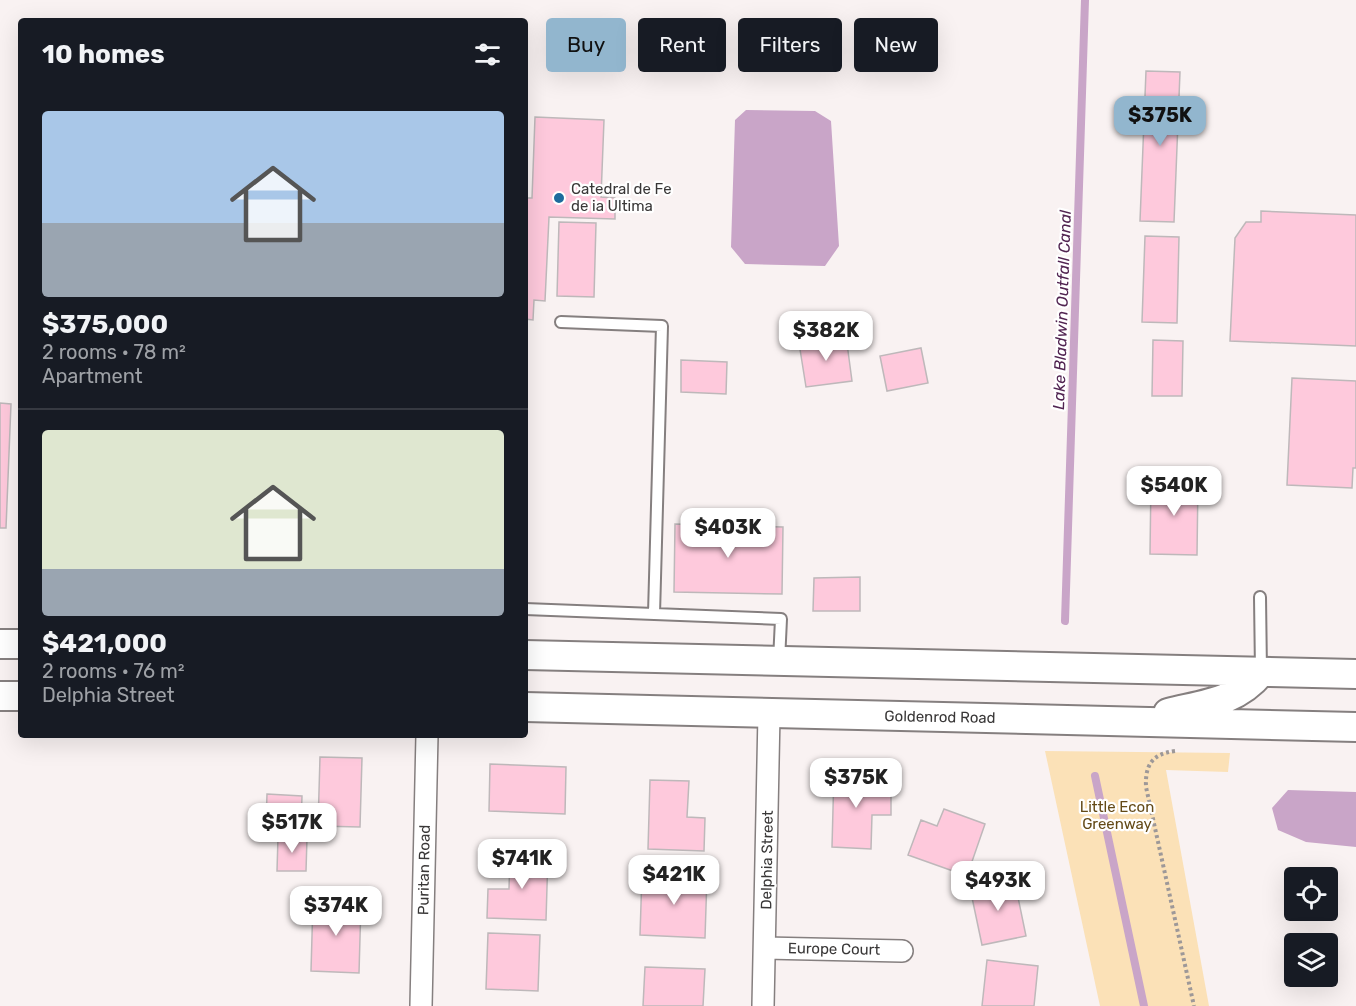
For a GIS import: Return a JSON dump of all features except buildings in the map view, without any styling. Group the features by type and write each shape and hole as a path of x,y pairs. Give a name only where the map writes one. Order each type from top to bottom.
{"main road":[{"path":"0,644 18,644"},
{"path":"528,655 1356,675"},
{"path":"1134,721 1232,697 1251,685 1261,672"},
{"path":"0,696 18,696"},
{"name":"Goldenrod Road","path":"528,707 1356,728"}],"street":[{"name":"Delphia Street","path":"763,1006 769,714"},
{"name":"Puritan Road","path":"421,1006 427,738"},
{"name":"Europe Court","path":"765,948 902,951"}],"lane":[{"path":"561,322 662,326 654,614"},
{"path":"1260,597 1261,672"},
{"path":"528,609 781,620 779,661"}],"path":[{"path":"1180,751 1165,753 1154,758 1147,767 1146,779 1194,1006"}],"green space":[{"name":"Little Econ Greenway","path":"1045,751 1230,753 1228,772 1166,770 1209,1006 1100,1006"}],"shaded area":[{"path":"746,110 815,111 831,121 839,246 825,266 745,264 731,247 735,120"},
{"path":"1288,790 1356,792 1356,847 1306,842 1278,830 1272,808"}],"waterway":[{"name":"Lake Bladwin Outfall Canal","path":"1065,621 1085,0"},
{"name":"Lake Bladwin Outfall Canal","path":"1095,776 1144,1006"}],"place":[{"name":"Catedral de Fe de ia Ultima","path":"559,198"}]}
